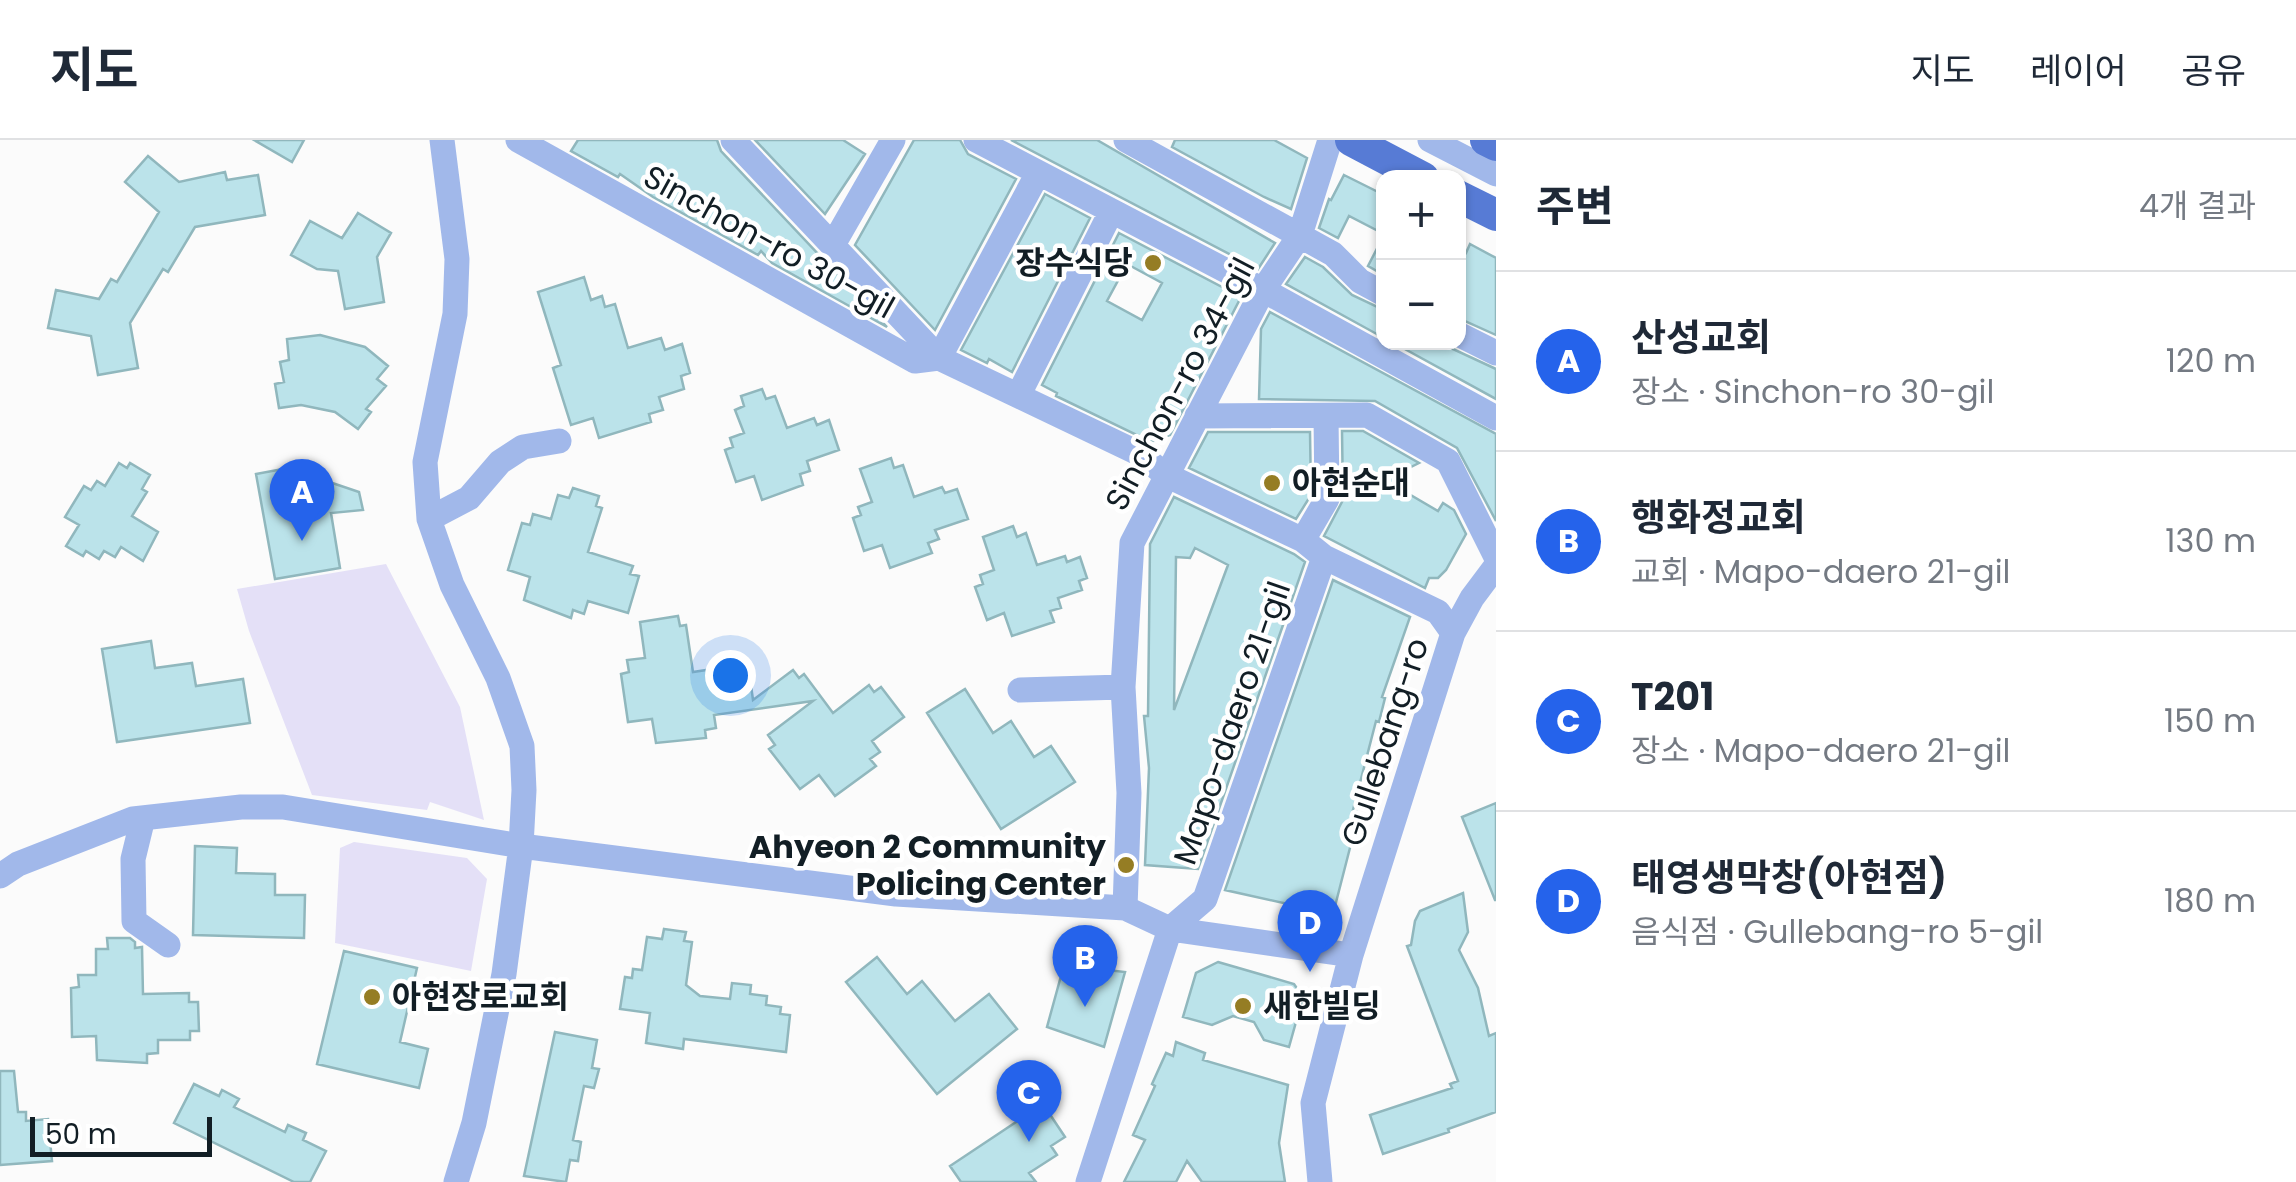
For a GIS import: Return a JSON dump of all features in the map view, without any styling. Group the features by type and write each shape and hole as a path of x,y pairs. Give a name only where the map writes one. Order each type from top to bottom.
{"main road":[{"path":"1351,140 1408,170"},
{"path":"1486,140 1496,145"},
{"path":"1466,200 1496,215"}],"street":[{"path":"442,140 456,259 455,314 425,462 430,519 452,585 498,678 522,746 524,790 521,846 504,974 474,1123 456,1182"},
{"name":"Sinchon-ro 30-gil","path":"518,140 915,361 939,358"},
{"path":"733,140 939,358 1138,453 1166,474 1438,612 1453,634"},
{"name":"Sinchon-ro 30-gil","path":"834,243 893,140"},
{"path":"976,140 1263,290 1496,418"},
{"path":"1126,140 1333,254 1360,282 1376,290"},
{"name":"Sinchon-ro 34-gil","path":"1125,908 1129,793 1124,687 1132,542 1263,290 1300,235 1330,140"},
{"path":"1430,140 1496,174"},
{"path":"939,358 1038,173"},
{"path":"1019,394 1111,212"},
{"path":"1466,338 1496,353"},
{"path":"1197,416 1367,415 1448,461 1496,557"},
{"path":"1302,540 1327,498 1326,416"},
{"path":"430,519 469,498 500,462 523,447 559,442"},
{"name":"Mapo-daero 21-gil","path":"1088,1182 1170,930 1205,899 1324,557"},
{"name":"Gullebang-ro","path":"1320,1182 1313,1103 1351,955 1453,634 1472,598 1496,566"},
{"path":"1020,690 1124,687"},
{"path":"0,876 18,864 133,819 241,807 283,807 521,846 896,894 1125,908 1170,930 1351,955"},
{"path":"143,818 133,859 134,922 168,946"}],"shaded area":[{"path":"386,564 460,707 484,820 430,802 427,810 312,795 249,631 237,589"},
{"path":"354,842 467,858 487,879 471,971 335,943 340,848"}],"building":[{"path":"254,140 304,140 292,162"},
{"path":"578,140 717,140 721,151 887,327 772,263 761,251 758,255 653,197 620,174 618,177 571,151"},
{"path":"755,140 843,140 865,154 825,214"},
{"path":"914,140 960,140 968,154 1016,179 935,330 855,245"},
{"path":"1011,140 1097,140 1275,243 1258,269"},
{"path":"1175,140 1274,140 1307,158 1291,209 1172,147"},
{"path":"148,156 179,182 225,172 227,180 258,175 265,215 195,227 130,323 138,368 98,375 91,336 48,328 56,290 99,299 111,279 117,282 159,212 125,182"},
{"path":"1344,175 1376,191 1376,230 1349,216 1338,238 1319,228"},
{"path":"1045,194 1090,218 1012,372 961,350"},
{"path":"358,213 391,233 377,257 384,302 345,309 338,271 317,269 291,255 310,221 342,238"},
{"path":"1119,233 1241,297 1170,435 1151,442 1056,396 1042,385","holes":["1127,264 1162,283 1142,320 1107,301"]},
{"path":"1470,244 1496,258 1496,335 1466,322 1466,253"},
{"path":"1376,250 1376,270 1368,266"},
{"path":"1305,257 1323,267 1352,295 1376,306 1376,334 1286,284"},
{"path":"584,277 591,300 602,296 605,307 615,304 628,348 661,338 665,350 682,344 690,373 681,376 684,389 659,397 663,410 649,414 651,422 599,438 593,418 571,425 553,368 561,365 538,292"},
{"path":"1270,312 1496,434 1496,521 1457,448 1375,401 1259,399 1261,329"},
{"path":"320,335 365,347 388,366 377,379 386,386 366,409 371,412 358,429 335,412 301,405 279,408 275,384 284,382 280,362 289,360 287,339"},
{"path":"1407,350 1455,350 1496,369 1496,399"},
{"path":"762,389 766,399 775,396 787,428 814,418 817,425 829,420 839,450 807,461 810,471 800,474 803,485 762,500 754,476 736,482 725,450 733,447 730,438 744,433 735,410 744,406 741,396"},
{"path":"1342,431 1363,431 1419,463 1409,468 1409,494 1438,511 1443,503 1454,510 1466,534 1446,570 1438,578 1429,578 1425,588 1324,536 1343,500"},
{"path":"1208,432 1310,432 1311,495 1296,519 1189,468"},
{"path":"891,458 894,468 903,465 914,497 942,487 945,493 957,489 968,519 935,530 939,539 928,543 932,553 890,568 882,545 864,551 853,518 861,515 858,507 872,502 860,469"},
{"path":"119,463 127,468 130,463 150,475 142,489 147,492 132,516 158,532 143,561 121,547 115,557 104,551 99,559 86,551 83,556 66,546 79,525 65,517 84,486 91,490 97,481 105,486"},
{"path":"288,468 359,492 363,510 331,513 340,568 275,579 256,474"},
{"path":"573,488 599,496 596,506 602,508 588,552 633,566 630,574 639,576 628,613 588,601 584,614 573,610 571,618 524,600 530,577 508,570 522,523 530,525 533,514 551,519 558,495 569,498"},
{"path":"1174,497 1305,562 1198,869 1145,865 1149,768 1144,716 1148,716 1150,544","holes":["1195,548 1228,565 1174,710 1176,557 1190,558"]},
{"path":"1013,526 1017,537 1026,533 1037,565 1065,556 1067,562 1080,557 1087,578 1079,581 1082,590 1058,598 1061,608 1050,611 1054,622 1012,636 1004,613 987,620 975,587 983,584 980,575 994,570 983,537"},
{"path":"1333,580 1410,617 1382,697 1385,698 1379,722 1376,721 1353,810 1356,811 1348,839 1352,840 1333,914 1225,890"},
{"path":"678,616 680,626 686,625 693,672 739,665 740,673 749,671 753,700 793,670 799,678 804,674 833,713 869,685 874,692 881,687 904,717 872,741 880,752 870,759 876,766 835,796 819,775 800,789 769,749 775,745 768,735 813,701 714,715 716,728 705,730 706,738 656,743 652,719 628,722 621,674 629,672 627,660 645,658 640,622"},
{"path":"151,641 155,668 192,663 196,686 243,679 250,723 117,742 102,649"},
{"path":"965,689 993,733 1011,721 1034,757 1051,746 1075,782 1001,829 927,713"},
{"path":"1496,803 1496,900 1495,900 1462,817"},
{"path":"195,846 237,848 236,873 275,874 275,895 305,895 304,938 193,935"},
{"path":"1463,893 1468,932 1459,950 1478,988 1489,1036 1496,1033 1496,1112 1383,1154 1370,1115 1452,1088 1450,1084 1458,1081 1407,946 1411,945 1420,911"},
{"path":"664,929 686,932 684,941 692,942 686,985 700,996 730,999 732,983 751,985 750,994 767,996 766,1005 781,1007 780,1014 790,1015 786,1052 684,1039 683,1049 646,1043 650,1013 620,1009 625,977 632,978 633,969 642,970 647,937 662,939"},
{"path":"107,938 130,938 135,948 142,947 143,994 189,993 189,1002 198,1002 199,1031 190,1031 190,1040 158,1040 158,1053 147,1054 147,1063 97,1060 96,1036 72,1037 71,988 79,987 78,975 96,975 96,949 108,949"},
{"name":"아현장로교회","path":"344,951 417,968 400,1042 428,1049 419,1088 317,1064"},
{"path":"877,957 907,994 922,981 955,1021 989,994 1017,1029 937,1094 846,982"},
{"name":"새한빌딩","path":"1218,962 1294,984 1303,997 1289,1047 1264,1040 1254,1022 1233,1016 1212,1025 1183,1017 1196,973"},
{"path":"1064,965 1125,972 1104,1047 1047,1027"},
{"path":"555,1032 597,1040 592,1068 599,1069 594,1088 584,1086 573,1140 581,1142 578,1161 570,1160 566,1182 524,1176"},
{"path":"1176,1042 1205,1053 1203,1060 1288,1085 1279,1143 1285,1182 1202,1182 1187,1161 1176,1182 1124,1182 1145,1140 1133,1135 1166,1053 1173,1056"},
{"path":"0,1071 14,1071 18,1112 26,1112 26,1121 48,1119 52,1161 0,1165"},
{"path":"194,1084 219,1096 222,1090 239,1099 234,1107 285,1132 288,1125 306,1133 303,1140 326,1151 310,1182 294,1182 174,1123"},
{"path":"1043,1104 1065,1137 1051,1146 1057,1155 1029,1173 1036,1182 961,1182 950,1166"}],"place":[{"name":"장수식당","path":"1153,263"},
{"name":"아현순대","path":"1272,483"},
{"name":"산성교회","path":"302,541"},
{"name":"Ahyeon 2 Community Policing Center","path":"1126,865"},
{"name":"태영생막창(아현점)","path":"1310,972"},
{"name":"아현장로교회","path":"372,997"},
{"name":"새한빌딩","path":"1243,1006"},
{"name":"행화정교회","path":"1085,1007"},
{"name":"T201","path":"1029,1142"}]}
